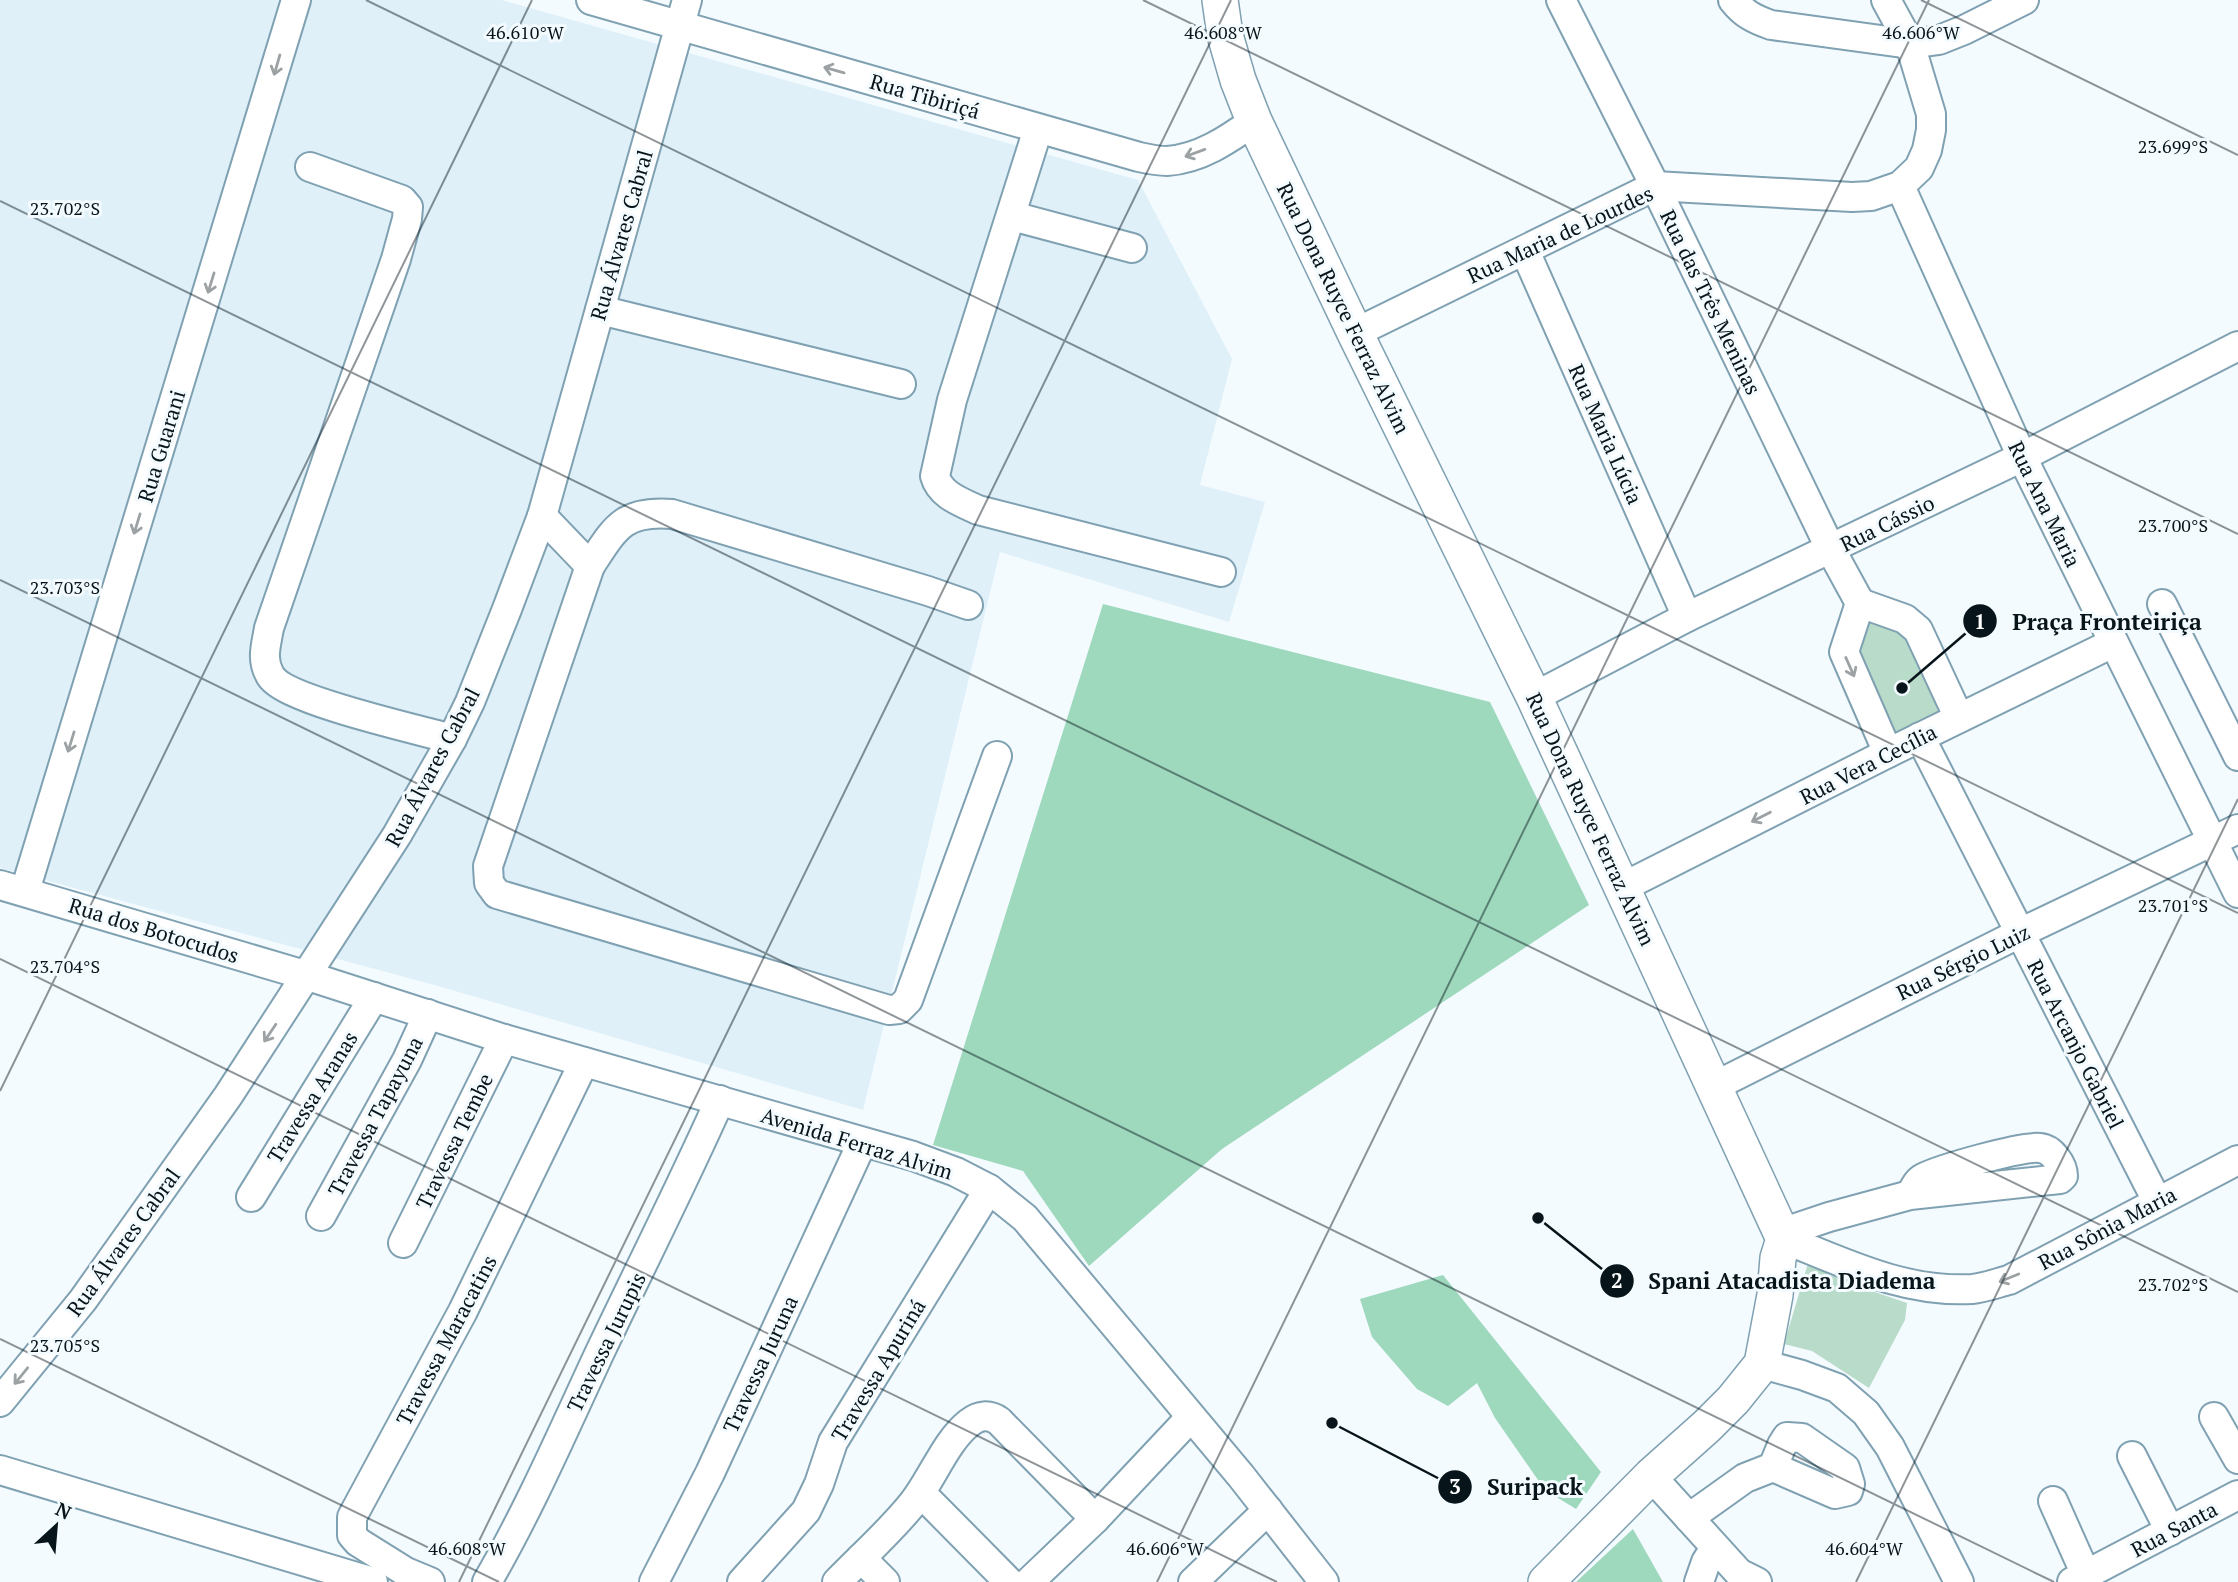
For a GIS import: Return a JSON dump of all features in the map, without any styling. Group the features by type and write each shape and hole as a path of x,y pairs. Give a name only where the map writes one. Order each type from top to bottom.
{"main road":[{"name":"Rua Dona Ruyce Ferraz Alvim","path":"1220,0 1225,34 1238,80 1254,121 1534,697 1783,1236"},
{"path":"1546,1582 1651,1476 1733,1400 1762,1364 1783,1236"}],"street":[{"name":"Rua Guarani","path":"13,888 296,0"},
{"name":"Rua Tibiriçá","path":"591,0 683,13 1038,129 1139,158 1166,161 1190,156 1227,141 1254,121"},
{"name":"Rua das Três Meninas","path":"1561,0 1655,186 1830,550 1860,603"},
{"path":"1733,0 1752,19 1771,25 1910,44 1939,40 2024,0"},
{"path":"1886,0 1910,44 1931,114 1927,150 1919,168 1900,186"},
{"name":"Rua Álvares Cabral","path":"0,1402 83,1300 228,1096 397,835 452,739 493,644 542,516 683,13"},
{"path":"1038,129 953,400 935,476 938,486 952,498 978,510 1221,572"},
{"path":"310,167 402,200 408,207 407,219 396,259 269,628 263,659 271,679 294,692 367,716 452,739"},
{"name":"Rua Maria de Lourdes","path":"1355,333 1655,186 1852,197 1871,196 1900,186"},
{"name":"Rua Ana Maria","path":"1900,186 2022,457 2238,893"},
{"path":"1012,216 1132,248"},
{"name":"Rua Maria Lúcia","path":"1525,251 1687,617"},
{"path":"600,310 901,384"},
{"name":"Rua Cássio","path":"1534,697 1687,617 2022,457 2238,346"},
{"path":"968,605 928,590 672,514 649,512 632,518 612,532 590,566 488,866 489,883 498,894 889,1010 899,1009 908,1000 997,756"},
{"path":"542,516 590,566"},
{"path":"1888,753 1844,652 1860,603 1905,619 1918,630 1959,718"},
{"path":"2162,604 2238,756"},
{"name":"Rua Vera Cecília","path":"1623,887 2113,643"},
{"name":"Rua Arcanjo Gabriel","path":"1920,737 2157,1201"},
{"name":"Rua Sérgio Luiz","path":"1714,1086 2020,933 2238,830"},
{"name":"Rua dos Botocudos","path":"13,888 308,976"},
{"name":"Avenida Ferraz Alvim","path":"308,976 504,1039 946,1168 989,1189 1025,1217 1268,1510 1324,1582"},
{"name":"Travessa Aranas","path":"251,1197 373,997"},
{"name":"Travessa Tapayuna","path":"321,1216 407,1060 428,1014"},
{"name":"Travessa Tembe","path":"403,1243 504,1039"},
{"name":"Travessa Maracatins","path":"430,1582 407,1572 358,1542 352,1535 352,1517 463,1311 584,1062"},
{"name":"Travessa Jurupis","path":"487,1582 530,1501 720,1100"},
{"name":"Travessa Juruna","path":"654,1582 710,1473 862,1143"},
{"name":"Rua Sônia Maria","path":"1783,1236 1858,1269 1896,1282 1933,1289 1975,1289 2009,1280 2238,1160"},
{"name":"Travessa Apuriná","path":"742,1582 813,1500 833,1442 989,1189"},
{"path":"1783,1236 1829,1217 1910,1195"},
{"path":"1762,1364 1837,1388 1866,1413 1890,1447 1959,1582"},
{"path":"837,1582 920,1493 959,1433 971,1421 983,1416 992,1416 999,1421 1095,1519"},
{"path":"2214,1417 2238,1459"},
{"path":"1029,1582 1095,1519 1190,1418"},
{"path":"2132,1456 2170,1531"},
{"path":"1689,1518 1745,1478 1773,1467"},
{"path":"0,1470 373,1582"},
{"path":"1651,1476 1739,1573 1757,1582"},
{"path":"920,1493 1009,1582"},
{"name":"Rua Santa","path":"2079,1579 2238,1495"},
{"path":"2053,1501 2079,1579"},
{"path":"1193,1582 1268,1510"},
{"path":"1699,1582 1706,1562 1715,1548"},
{"path":"861,1558 885,1582"}],"shaded area":[{"path":"0,0 502,0 1138,180 1232,359 1200,485 1265,502 1229,622 1000,552 863,1110 438,986 0,868"}],"green space":[{"path":"1860,603 1905,619 1959,718 1888,753 1844,647"},
{"path":"1103,604 1490,702 1589,905 1222,1149 1089,1266 1023,1171 933,1145"},
{"path":"1809,1260 1857,1286 1907,1303 1905,1320 1869,1388 1812,1351 1784,1344"},
{"path":"1443,1275 1601,1472 1576,1509 1545,1490 1495,1418 1477,1383 1448,1406 1417,1389 1372,1337 1360,1299"},
{"path":"1633,1529 1663,1582 1576,1582"}],"place":[{"name":"Praça Fronteiriça","path":"1902,688"},
{"name":"Spani Atacadista Diadema","path":"1538,1218"},
{"name":"Suripack","path":"1332,1423"}]}
